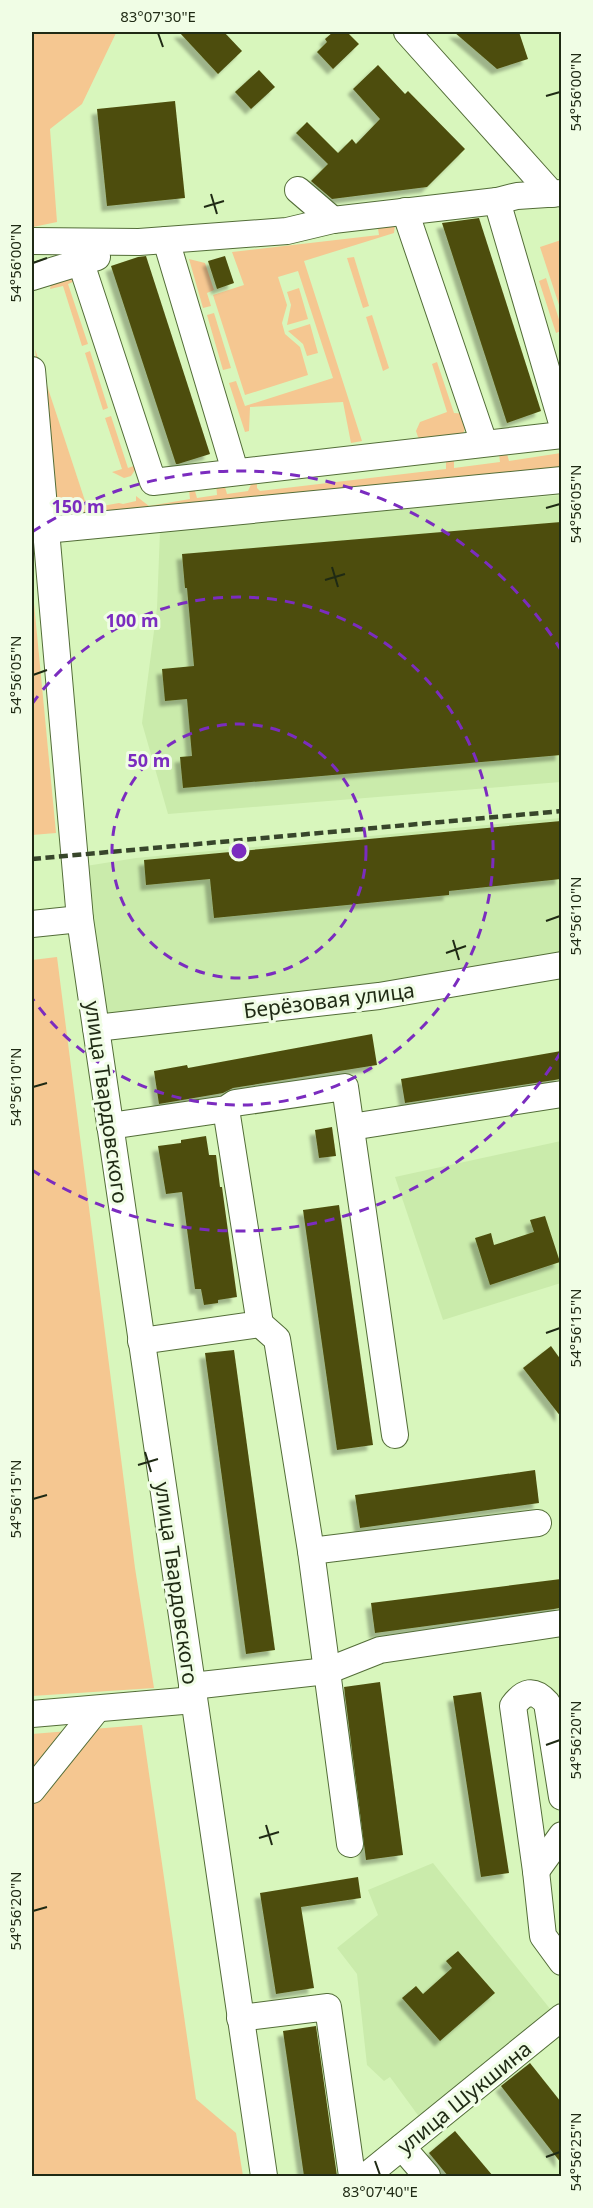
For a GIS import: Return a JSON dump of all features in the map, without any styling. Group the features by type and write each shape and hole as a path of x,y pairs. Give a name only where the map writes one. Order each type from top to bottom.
{"street":[{"path":"414,35 557,193"},
{"path":"298,190 333,220"},
{"path":"32,242 140,242 287,231 333,220 497,201 517,196 557,193"},
{"path":"497,201 561,423"},
{"path":"405,211 484,443"},
{"path":"166,240 235,471"},
{"path":"32,277 140,242"},
{"path":"81,263 153,482 561,435"},
{"name":"улица Твардовского","path":"32,370 80,919 264,2176"},
{"path":"45,530 561,480"},
{"path":"32,924 80,919"},
{"name":"Берёзовая улица","path":"96,1028 379,996 561,965"},
{"path":"110,1126 226,1109 235,1103 345,1087 395,1435"},
{"path":"351,1127 561,1094"},
{"path":"226,1109 260,1324 277,1339 311,1551 350,1844"},
{"path":"141,1341 260,1324"},
{"path":"311,1551 538,1523"},
{"path":"32,1714 97,1709 327,1671 380,1650 561,1623"},
{"path":"561,1797 547,1702 540,1695 529,1693 520,1696 513,1706 543,1936 561,1962"},
{"path":"32,1790 97,1709"},
{"path":"536,1871 561,1835"},
{"path":"240,2018 328,2007 352,2176"},
{"name":"улица Шукшина","path":"366,2176 561,2017"},
{"path":"402,2147 427,2176"}],"shaded area":[{"path":"32,32 116,33 82,104 50,129 57,222 33,227"},
{"path":"377,222 395,225 394,233 304,261 362,441 351,443 343,402 250,407 249,431 245,432 229,383 236,381 245,406 333,378 298,271 278,277 287,305 282,323 285,334 300,347 308,375 245,395 213,295 244,285 232,252 379,235"},
{"path":"562,240 561,311 540,247"},
{"path":"354,257 369,306 363,308 347,258"},
{"path":"189,259 205,263 214,290 207,293 211,306 203,308"},
{"path":"57,274 80,279 68,284 88,344 82,346 63,286 50,289 52,280"},
{"path":"546,278 561,326 561,331 556,333 539,281"},
{"path":"299,288 308,319 287,325 291,305 287,292"},
{"path":"214,313 231,368 223,370 207,315"},
{"path":"372,315 389,368 383,371 366,317"},
{"path":"310,324 318,353 307,356 303,344 288,331"},
{"path":"35,349 87,507 81,521 53,515"},
{"path":"90,351 108,408 103,410 85,353"},
{"path":"437,362 454,413 468,414 464,432 456,438 422,441 416,431 420,422 447,412 432,364"},
{"path":"111,416 128,468 139,464 131,476 124,478 112,472 122,469 105,418"},
{"path":"506,450 509,461 561,453 561,469 91,516 91,508 136,501 136,496 149,506 190,499 189,490 193,489 197,498 217,495 216,482 225,487 227,494 248,491 254,478 257,479 257,488 260,491 446,469 446,456 454,457 454,468 500,462 499,454"},
{"path":"561,495 561,782 168,814 142,723 157,608 160,531"},
{"path":"32,582 56,833 32,835"},
{"path":"561,818 561,959 107,1020 86,866 136,858"},
{"path":"57,957 135,1568 154,1688 32,1696 32,960"},
{"path":"561,1141 561,1283 443,1320 395,1177"},
{"path":"142,1725 196,2099 236,2133 243,2176 32,2176 32,1734"},
{"path":"433,1863 551,2010 420,2118 390,2077 384,2081 367,2065 357,1974 337,1948 378,1915 368,1890"}],"building":[{"path":"179,32 224,32 242,51 218,74"},
{"path":"333,32 347,32 359,44 333,69 317,52 327,42 325,39"},
{"path":"454,32 519,32 528,59 497,69"},
{"path":"378,65 405,94 408,91 465,149 427,187 332,199 311,181 328,164 296,133 307,122 338,153 352,139 356,144 380,119 353,89"},
{"path":"259,70 275,87 251,109 235,92"},
{"path":"175,101 185,198 107,206 97,109"},
{"path":"479,218 541,411 507,423 442,223"},
{"path":"146,256 210,454 178,464 176,464 111,266"},
{"path":"225,256 234,283 217,289 208,261"},
{"path":"561,522 561,755 183,788 180,757 192,756 187,699 165,701 162,669 194,666 182,554"},
{"path":"561,821 561,879 449,891 449,895 214,918 210,879 146,885 144,860"},
{"path":"372,1034 377,1065 233,1088 223,1093 159,1104 154,1071 187,1065 188,1068"},
{"path":"561,1051 561,1079 405,1103 401,1079"},
{"path":"332,1127 336,1156 319,1158 315,1130"},
{"path":"206,1136 209,1155 216,1155 237,1297 204,1305 201,1289 195,1289 182,1192 166,1194 158,1146"},
{"path":"339,1205 373,1445 337,1450 303,1210"},
{"path":"545,1216 560,1262 490,1285 475,1238 491,1233 494,1245 534,1232 530,1220"},
{"path":"551,1346 561,1360 561,1417 523,1368"},
{"path":"234,1350 275,1650 246,1654 205,1353"},
{"path":"535,1470 539,1503 360,1528 355,1495"},
{"path":"561,1579 561,1608 375,1633 371,1603"},
{"path":"380,1682 403,1855 366,1860 344,1687"},
{"path":"481,1692 509,1873 481,1877 453,1696"},
{"path":"358,1877 361,1898 301,1907 314,1988 276,1994 260,1893"},
{"path":"458,1951 495,1993 440,2041 402,1998 416,1986 423,1994 452,1968 446,1961"},
{"path":"316,2026 337,2176 304,2176 283,2031"},
{"path":"530,2063 561,2102 561,2163 501,2086"},
{"path":"455,2131 493,2176 448,2176 429,2153"}],"railway":[{"path":"32,859 562,811"}]}
